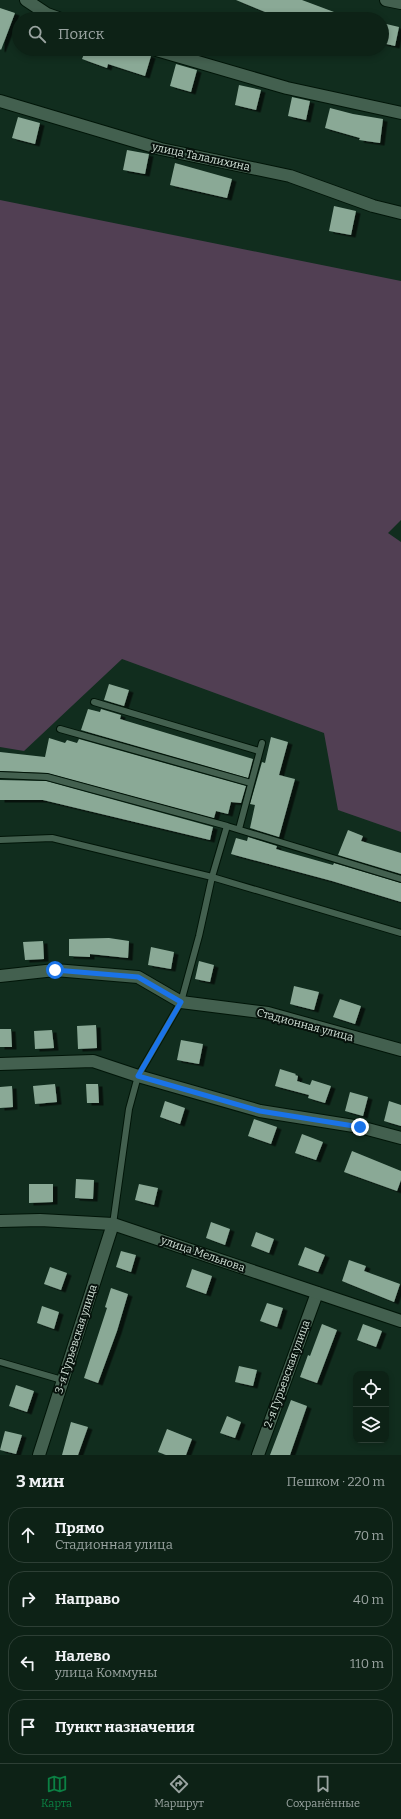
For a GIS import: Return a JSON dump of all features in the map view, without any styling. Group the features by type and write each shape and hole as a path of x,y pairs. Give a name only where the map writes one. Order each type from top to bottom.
{"street":[{"path":"26,0 44,12"},
{"path":"386,0 401,4"},
{"path":"177,56 287,88 401,113"},
{"name":"улица Талалихина","path":"0,101 161,149 290,176 373,206 401,213"},
{"name":"Стадионная улица","path":"0,976 55,970 138,977 181,1002 268,1013 401,1050"},
{"path":"0,1064 93,1061 138,1076 260,1111 360,1127 401,1138"},
{"name":"улица Мельнова","path":"0,1221 40,1220 113,1224 401,1320"},
{"name":"3-я Гурьевская улица","path":"39,1455 113,1224"},
{"name":"2-я Гурьевская улица","path":"258,1455 317,1293"}],"lane":[{"path":"94,702 259,751"},
{"path":"60,729 251,783"},
{"path":"239,829 262,743"},
{"path":"0,775 47,777 239,829 401,880"},
{"path":"113,1224 129,1109 138,1076 181,1002 199,936 212,877 227,826"},
{"path":"0,840 52,838 212,877 401,932"},
{"path":"0,1362 62,1380"}],"shaded area":[{"path":"0,200 401,281 401,520 388,533 401,542 401,832 338,810 324,733 122,659 24,751 0,747"}],"building":[{"path":"236,0 302,0 334,12 265,12"},
{"path":"0,8 12,12 12,21 1,50"},
{"path":"389,25 399,27 395,46 389,45"},
{"path":"83,56 151,56 145,76 108,64 107,68 82,59"},
{"path":"176,64 197,70 191,92 170,86"},
{"path":"239,85 261,90 256,110 235,105"},
{"path":"292,97 310,101 306,120 288,116"},
{"path":"330,108 353,114 383,119 380,143 359,140 360,138 325,128"},
{"path":"18,117 40,123 35,144 12,138"},
{"path":"127,150 149,154 145,174 123,170"},
{"path":"175,163 232,179 227,198 170,185"},
{"path":"334,206 356,211 351,235 329,231"},
{"path":"109,684 129,690 124,706 104,700"},
{"path":"88,709 100,712 101,709 121,715 120,719 253,759 248,778 81,730"},
{"path":"271,737 288,742 279,775 295,779 279,837 250,828 255,805 250,804 262,762 265,763"},
{"path":"49,738 65,743 67,740 77,743 79,739 246,786 241,803 231,802 228,814 216,811 214,818 48,773 0,771 0,752 45,757"},
{"path":"0,780 46,781 213,827 210,840 43,800 0,800"},
{"path":"348,830 363,836 361,841 401,853 401,874 338,855"},
{"path":"248,837 277,846 276,849 333,865 334,863 401,883 401,902 332,881 231,854 236,838 247,841"},
{"path":"109,938 129,941 128,958 90,954 90,957 69,956 69,939"},
{"path":"43,941 44,959 25,960 23,942"},
{"path":"151,947 174,952 171,969 148,965"},
{"path":"199,961 214,965 210,982 195,979"},
{"path":"294,986 319,992 314,1010 290,1004"},
{"path":"340,999 361,1006 355,1024 333,1017"},
{"path":"96,1025 97,1048 78,1049 77,1026"},
{"path":"0,1029 11,1029 12,1047 0,1047"},
{"path":"52,1030 54,1048 35,1049 34,1031"},
{"path":"181,1040 203,1044 199,1064 177,1060"},
{"path":"280,1069 296,1074 295,1075 298,1076 297,1081 310,1085 312,1080 331,1086 325,1103 308,1098 309,1095 275,1086"},
{"path":"55,1084 57,1102 35,1104 33,1086"},
{"path":"86,1084 98,1084 99,1103 87,1103"},
{"path":"12,1086 13,1107 0,1108 0,1087"},
{"path":"350,1092 368,1097 363,1116 345,1111"},
{"path":"165,1101 185,1108 180,1124 160,1117"},
{"path":"389,1101 401,1105 401,1126 384,1121"},
{"path":"254,1119 277,1127 271,1144 248,1136"},
{"path":"302,1134 323,1142 316,1160 295,1153"},
{"path":"352,1151 401,1171 401,1180 397,1191 344,1172"},
{"path":"76,1179 94,1180 93,1199 75,1198"},
{"path":"29,1184 53,1184 53,1202 29,1203"},
{"path":"139,1184 158,1188 154,1205 135,1200"},
{"path":"211,1222 230,1229 225,1245 206,1238"},
{"path":"256,1232 274,1239 269,1253 251,1246"},
{"path":"305,1247 325,1255 318,1272 298,1265"},
{"path":"121,1251 136,1255 131,1272 116,1267"},
{"path":"349,1260 366,1266 364,1271 400,1284 394,1302 342,1281"},
{"path":"50,1267 67,1273 61,1290 44,1284"},
{"path":"192,1269 212,1276 206,1294 186,1287"},
{"path":"111,1288 128,1294 117,1331 98,1383 84,1378 107,1308 105,1307"},
{"path":"267,1303 283,1308 277,1327 260,1321"},
{"path":"42,1306 59,1312 54,1329 37,1323"},
{"path":"322,1324 337,1330 317,1383 300,1377"},
{"path":"363,1324 382,1331 376,1347 357,1340"},
{"path":"239,1366 257,1370 253,1386 235,1382"},
{"path":"16,1385 34,1391 27,1412 9,1406"},
{"path":"291,1400 307,1406 290,1455 270,1455"},
{"path":"227,1416 241,1422 235,1438 220,1433"},
{"path":"71,1422 88,1427 78,1455 62,1455"},
{"path":"167,1429 192,1439 186,1455 166,1455 158,1452"},
{"path":"5,1431 22,1435 16,1454 0,1450"}],"route":[{"path":"55,970 138,977 181,1002 138,1076 260,1111 360,1127"}]}
